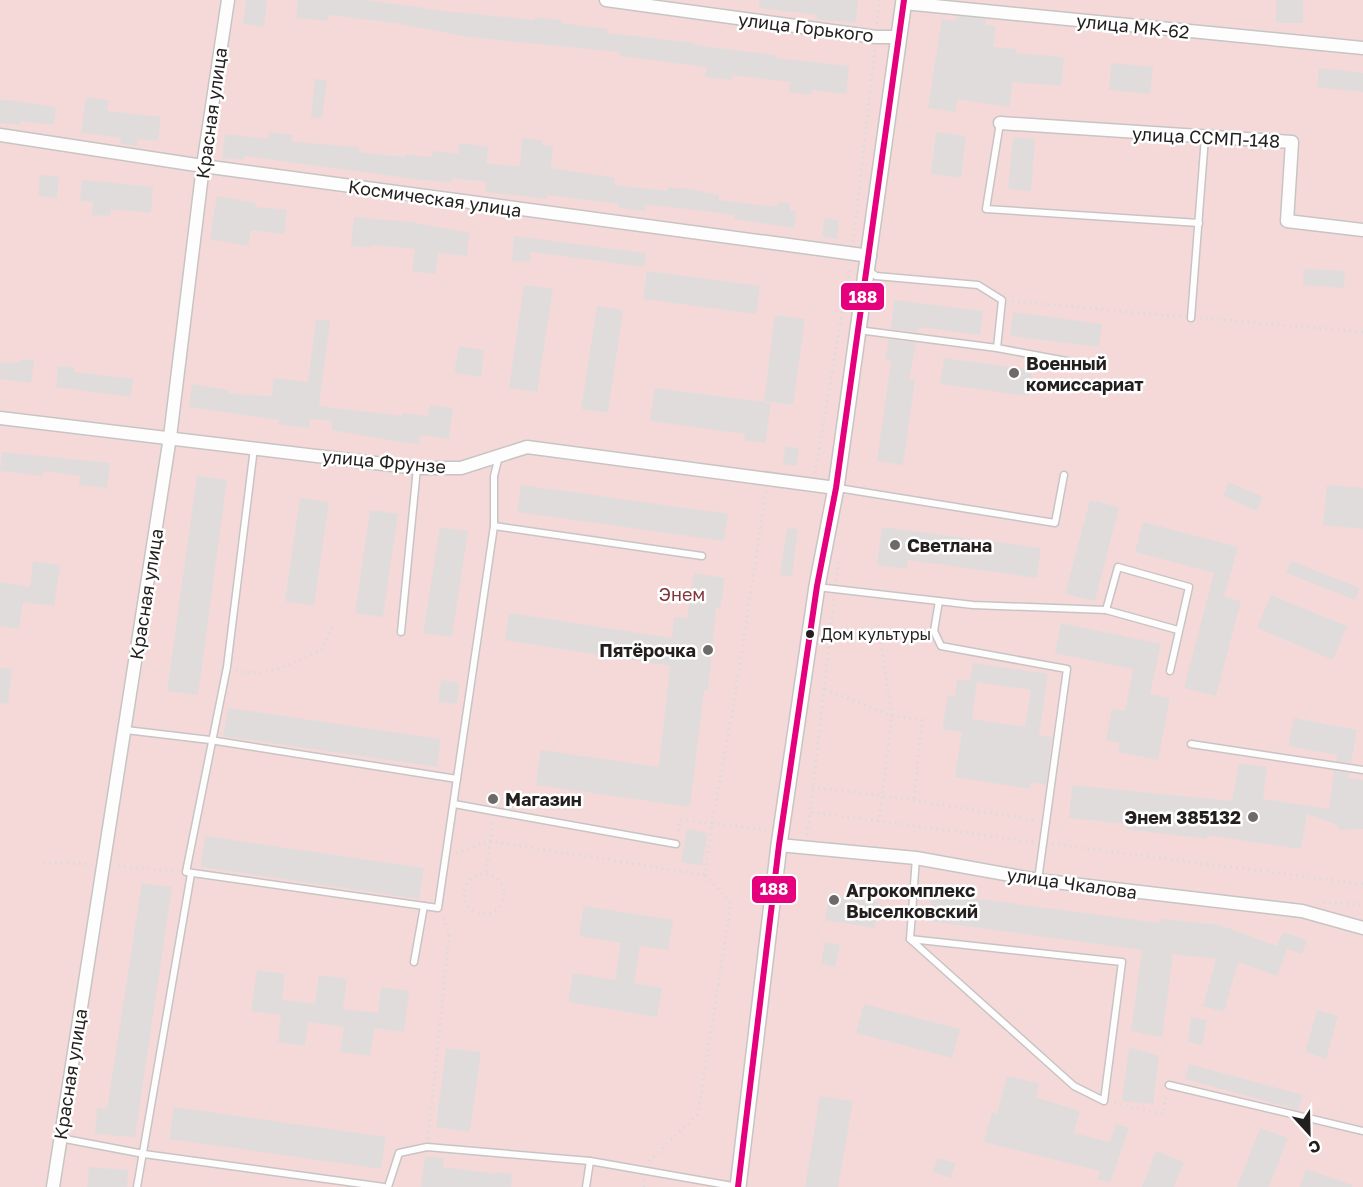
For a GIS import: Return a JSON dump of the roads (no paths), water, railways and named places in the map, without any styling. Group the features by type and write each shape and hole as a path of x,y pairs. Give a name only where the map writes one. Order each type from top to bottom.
{"street":[{"name":"Красная улица","path":"53,1187 59,1138 112,864 126,730 170,437 203,166 228,0"},
{"name":"улица Горького","path":"606,0 876,37 899,37"},
{"path":"738,1187 780,838 817,586 836,488 904,2"},
{"name":"улица МК-62","path":"904,2 1363,48"},
{"name":"улица ССМП-148","path":"1000,123 1292,142 1287,221 1363,230"},
{"name":"Космическая улица","path":"0,135 869,263"},
{"name":"улица Фрунзе","path":"0,418 417,468 461,468 527,447 836,488"},
{"name":"улица Чкалова","path":"780,838 916,858 1038,880 1302,911 1363,928"}],"lane":[{"path":"1000,123 986,209 1199,223"},
{"path":"1191,318 1205,137"},
{"path":"869,263 876,276 978,285 1002,300 997,348"},
{"path":"857,330 997,348 1077,363"},
{"path":"138,1187 210,740 227,667 254,447"},
{"path":"188,873 438,908 494,526 494,476 499,456"},
{"path":"401,632 417,468"},
{"path":"836,488 1055,523 1064,475"},
{"path":"494,526 702,556"},
{"path":"1106,610 1118,567 1189,587 1170,671"},
{"path":"817,586 973,605 1106,610 1178,630"},
{"path":"939,601 934,631 941,646 1067,669 1048,823 1038,880"},
{"path":"126,730 210,740 457,779"},
{"path":"1191,744 1363,770"},
{"path":"454,804 676,844"},
{"path":"910,939 916,858"},
{"path":"414,962 424,906"},
{"path":"910,939 1122,962 1104,1101 1074,1086 910,939"},
{"path":"1169,1085 1363,1131"},
{"path":"59,1138 144,1154 386,1187 399,1154 427,1147 590,1161 738,1187"},
{"path":"586,1187 590,1161"}],"place":[{"name":"Военный комиссариат","path":"1014,373"},
{"name":"Светлана","path":"895,545"},
{"name":"Дом культуры","path":"810,634"},
{"name":"Пятёрочка","path":"708,650"},
{"name":"Магазин","path":"493,799"},
{"name":"Энем 385132","path":"1253,817"},
{"name":"Агрокомплекс Выселковский","path":"834,900"}],"park label":[{"name":"Энем","path":"682,594"}]}
